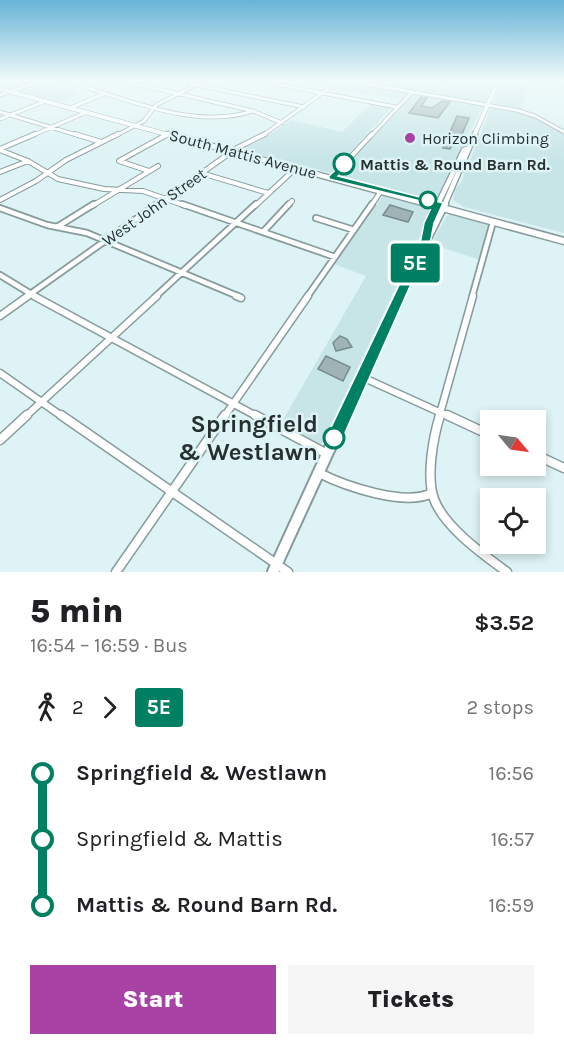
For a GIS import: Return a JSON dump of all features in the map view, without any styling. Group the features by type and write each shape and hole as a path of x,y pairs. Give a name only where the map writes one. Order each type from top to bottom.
{"main road":[{"name":"South Mattis Avenue","path":"70,108 564,239"},
{"path":"441,206 464,150 486,108"},
{"path":"275,568 426,239 429,223 462,169 469,151 467,148"},
{"path":"462,169 472,168"},
{"name":"South Mattis Avenue","path":"441,206 493,222 564,239"}],"street":[{"path":"0,119 29,108"},
{"path":"0,200 47,174 66,160 135,125 148,117 154,108"},
{"path":"168,108 219,119 239,117 253,111"},
{"path":"237,108 253,111 282,123"},
{"name":"West John Street","path":"0,316 232,151 265,135 303,108"},
{"path":"332,177 395,108"},
{"path":"499,108 528,114 564,132"},
{"path":"0,112 101,142"},
{"path":"0,149 87,112"},
{"path":"559,129 561,122"},
{"path":"149,171 119,161 168,134"},
{"path":"0,149 28,161 47,174 78,184 143,191 335,257"},
{"path":"0,172 28,161"},
{"path":"57,228 158,166"},
{"path":"0,440 296,168"},
{"path":"201,173 268,193"},
{"path":"116,572 381,190"},
{"path":"263,231 292,201"},
{"path":"0,208 57,228 81,231 242,298"},
{"path":"316,218 354,230"},
{"path":"493,222 433,446 432,493 443,512 463,537 507,572"},
{"path":"0,275 111,338 327,454"},
{"path":"0,373 172,491 275,568 288,572"},
{"path":"363,377 480,431"},
{"path":"546,460 564,468"},
{"path":"318,473 336,482 376,492 424,498 432,493"}],"shaded area":[{"path":"367,108 391,108 331,173 239,150 263,139 291,120 342,132"},
{"path":"399,108 482,108 436,201 339,175"},
{"path":"491,108 530,115 564,132 564,233 464,207 453,200 455,189 461,183"},
{"path":"384,194 428,207 430,215 317,454 276,432 366,276 334,264"},
{"path":"450,214 490,225 480,260 431,244"}],"building":[{"path":"413,108 446,108 438,118 409,113"},
{"path":"457,116 469,118 459,141 454,142 450,149 443,148"},
{"path":"390,205 413,212 408,222 383,215"},
{"path":"340,336 347,339 352,347 336,351 333,343"},
{"path":"326,356 350,367 343,381 318,369"}],"bus line":[{"name":"5E","path":"334,438 426,239 429,223 439,203 332,177 344,164"}],"place":[{"name":"Horizon Climbing","path":"410,138"},
{"name":"Mattis & Round Barn Rd.","path":"344,164"},
{"name":"Springfield & Westlawn","path":"334,438"}]}
